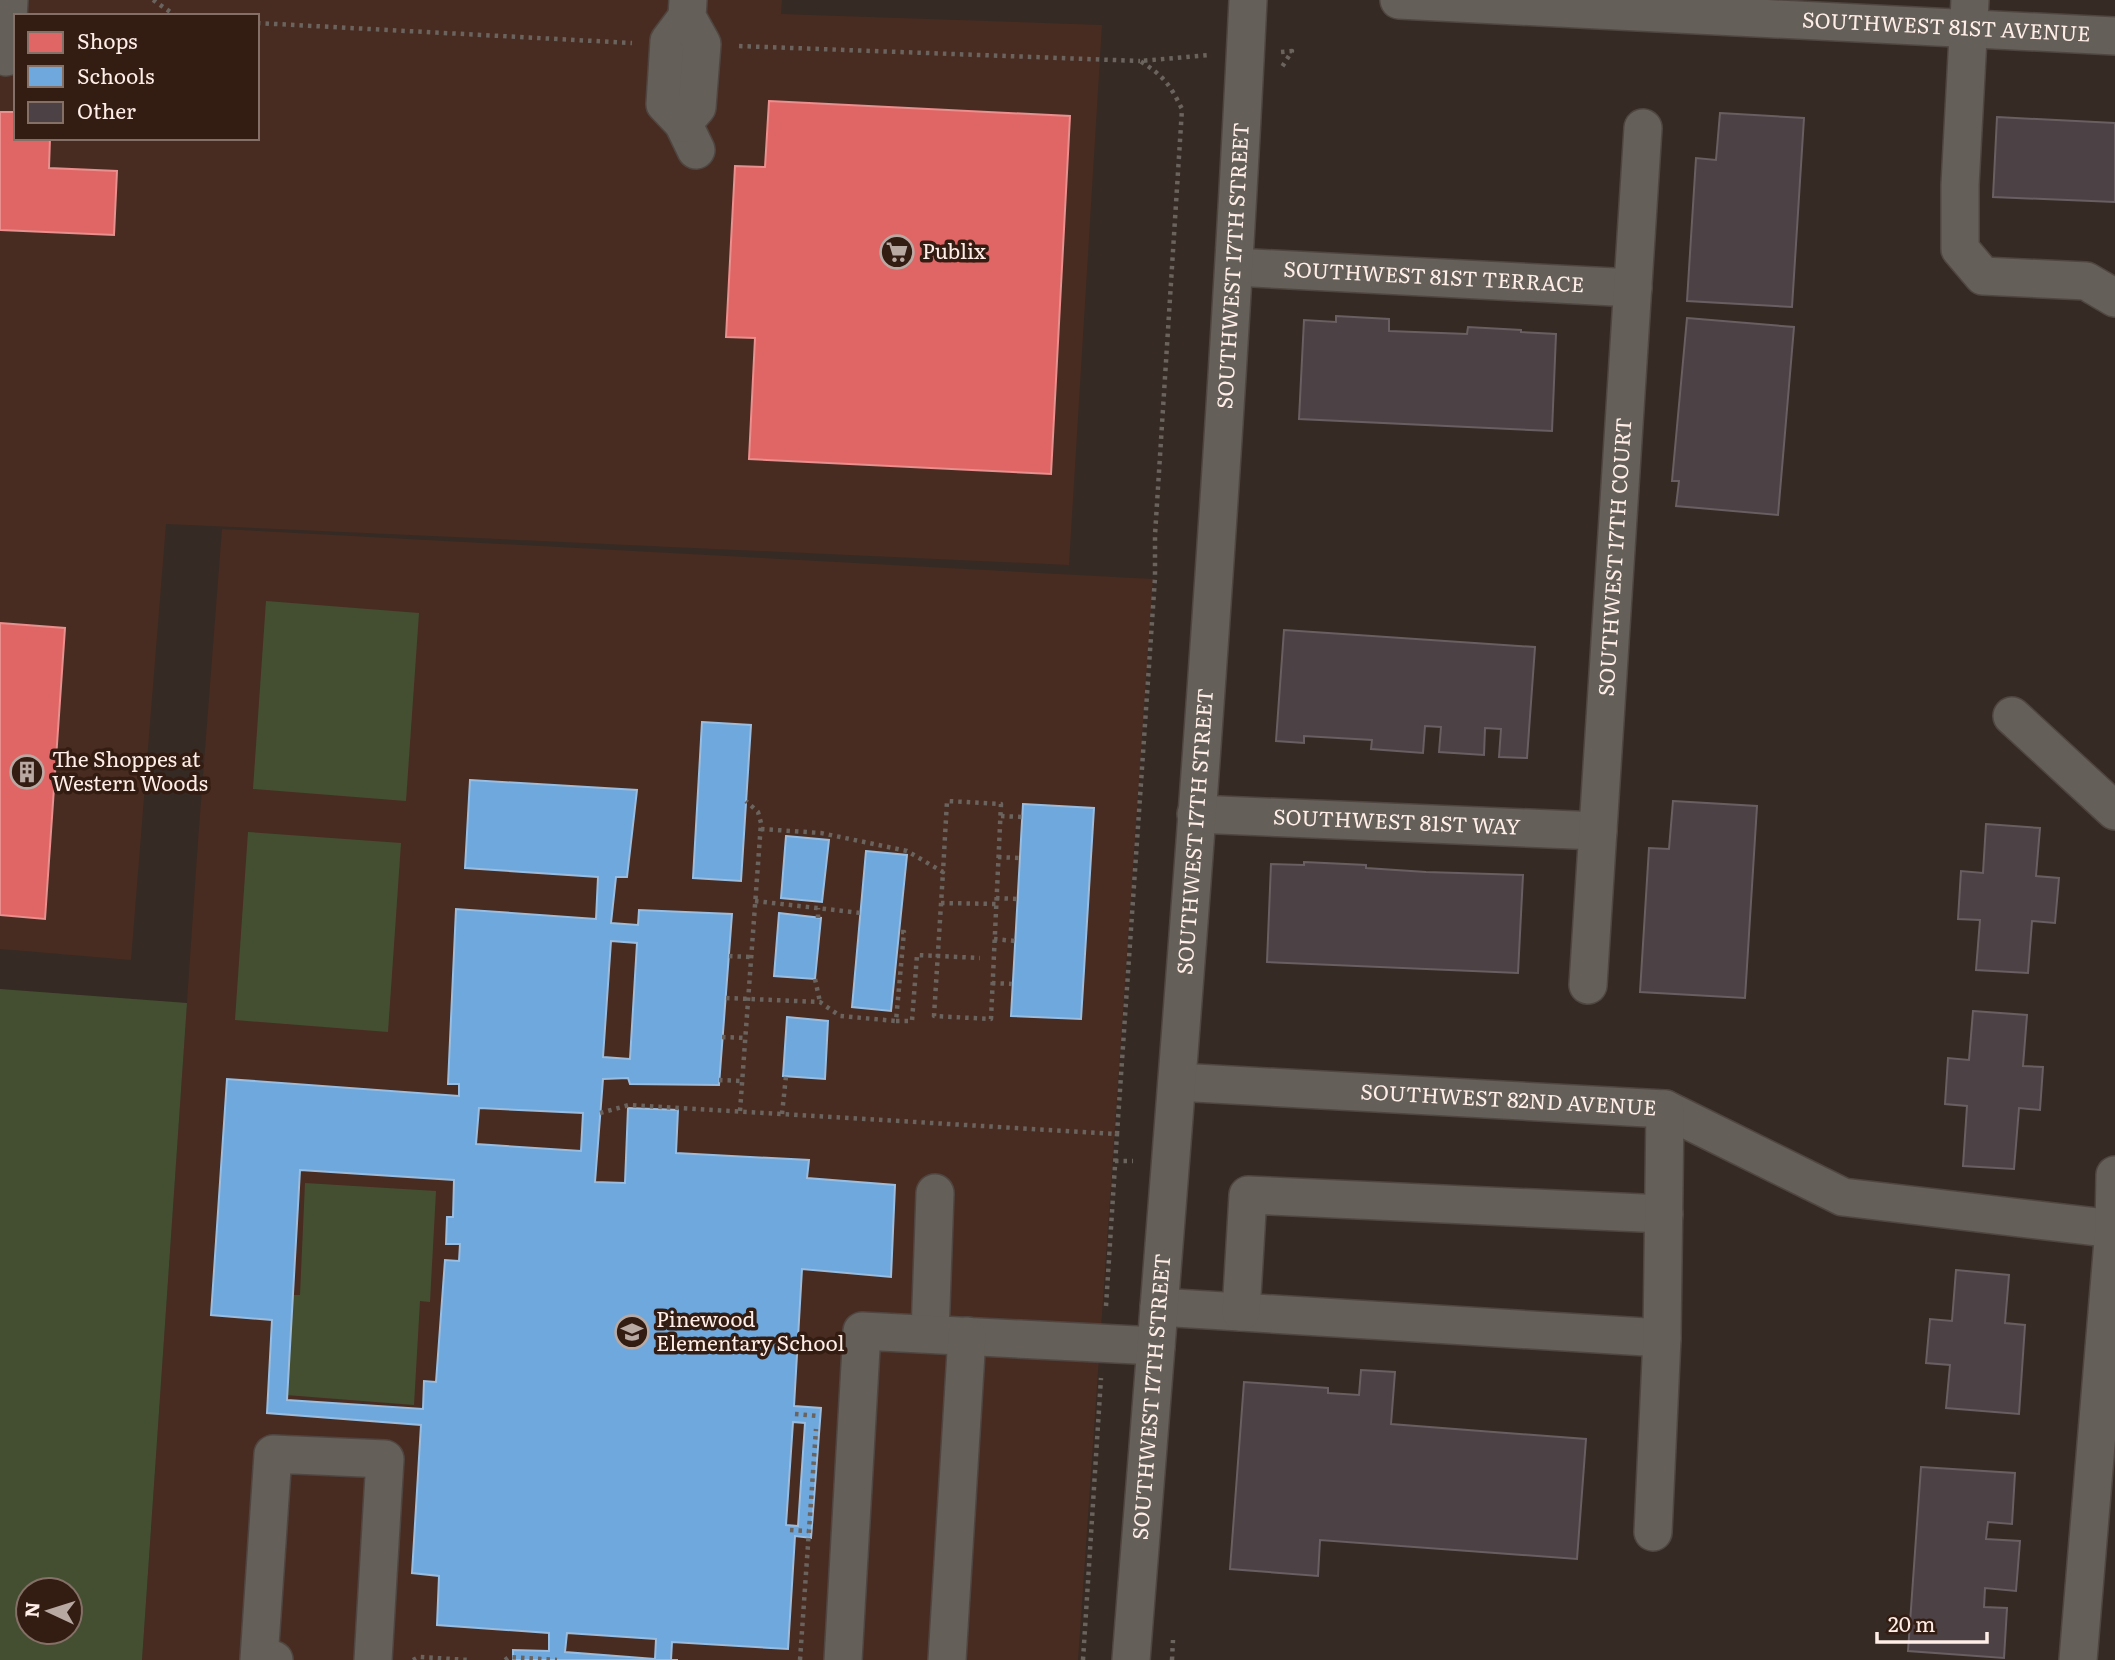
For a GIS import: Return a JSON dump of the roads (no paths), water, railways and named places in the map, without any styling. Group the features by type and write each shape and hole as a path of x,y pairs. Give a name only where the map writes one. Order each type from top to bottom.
{"street":[{"path":"6,57 9,0"},
{"name":"SOUTHWEST 17TH STREET","path":"1131,1660 1196,814 1234,267 1248,0"},
{"name":"SOUTHWEST 81ST AVENUE","path":"1399,0 1970,14 2115,36"},
{"path":"687,9 702,44 697,107 689,136"},
{"path":"1970,14 1960,185 1960,249 1983,276 2086,281 2115,298"},
{"name":"SOUTHWEST 17TH COURT","path":"1588,985 1643,128"},
{"name":"SOUTHWEST 81ST TERRACE","path":"1234,267 1633,288"},
{"path":"2012,716 2115,811"},
{"name":"SOUTHWEST 81ST WAY","path":"1196,814 1598,831"},
{"name":"SOUTHWEST 82ND AVENUE","path":"1177,1082 1665,1109 1843,1197 2114,1228"},
{"path":"1653,1532 1662,1338 1665,1109"},
{"path":"2078,1660 2114,1228 2115,1175"},
{"path":"930,1334 935,1193"},
{"path":"1241,1312 1248,1195 1664,1214"},
{"path":"1159,1307 1662,1338"},
{"path":"843,1660 862,1331 1156,1346"},
{"path":"947,1660 967,1336"},
{"path":"274,1660 259,1659 272,1454 385,1459 373,1660"}],"place":[{"name":"Publix","path":"897,252"},
{"name":"The Shoppes at Western Woods","path":"27,772"},
{"name":"Pinewood Elementary School","path":"632,1332"}]}
